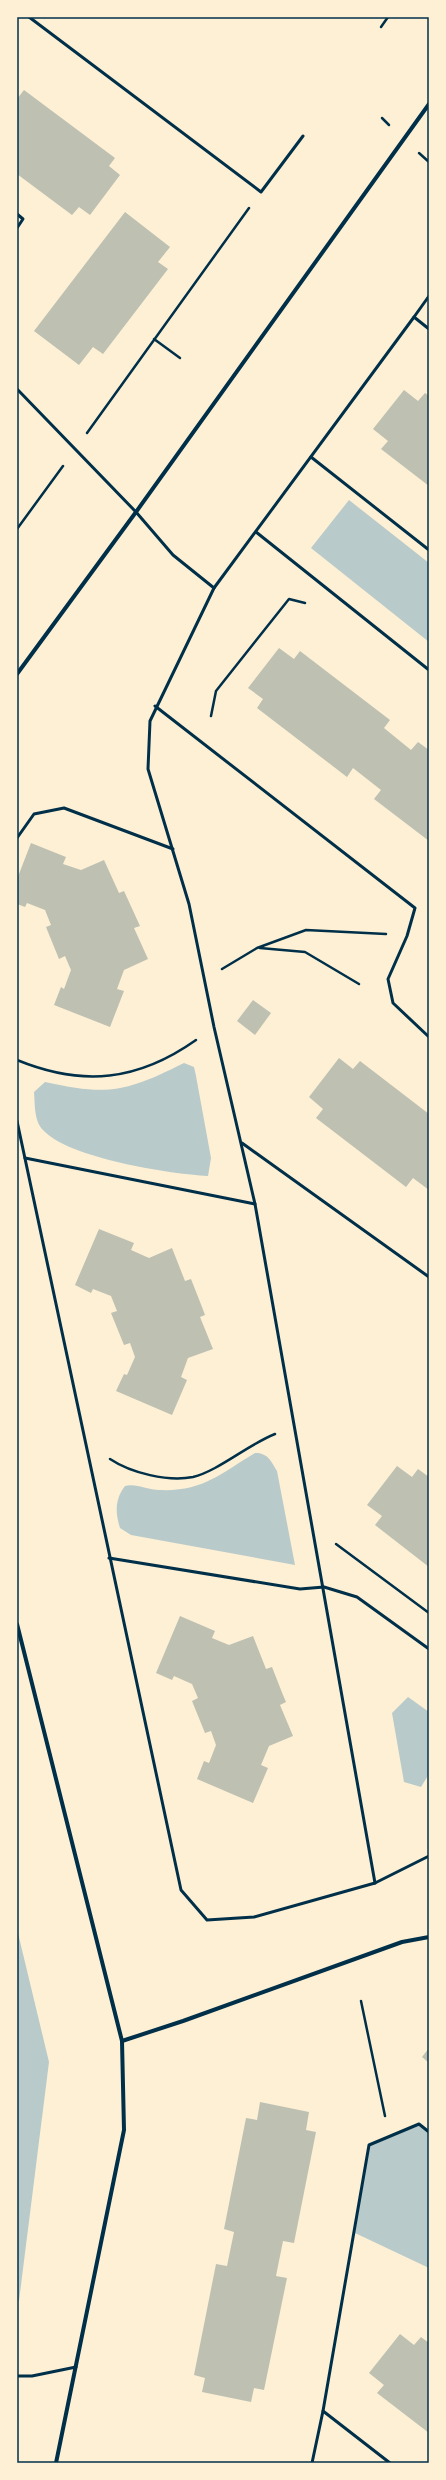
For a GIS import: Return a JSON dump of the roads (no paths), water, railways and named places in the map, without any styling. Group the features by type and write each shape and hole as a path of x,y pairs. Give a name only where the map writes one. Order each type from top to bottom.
{"street":[{"path":"17,674 136,512 429,104"},
{"path":"17,1624 122,2041 124,2130 56,2463"},
{"path":"122,2041 183,2021 402,1942 429,1937"}],"lane":[{"path":"29,17 261,192 303,136"},
{"path":"17,214 24,219 17,228"},
{"path":"375,1884 324,1587 255,1204 214,1027 189,904 148,769 150,721 155,706 214,588 429,296"},
{"path":"414,317 429,329"},
{"path":"17,389 136,512 173,555 214,588"},
{"path":"311,457 429,550"},
{"path":"256,532 429,670"},
{"path":"155,706 415,908 407,936 388,979 393,1004 429,1037"},
{"path":"17,838 34,814 64,808 173,849"},
{"path":"17,1121 181,1890 207,1920 254,1917 375,1884 429,1856"},
{"path":"241,1143 429,1277"},
{"path":"25,1158 255,1204"},
{"path":"109,1558 300,1589 324,1587 357,1597 429,1649"},
{"path":"312,2463 323,2411 369,2145 419,2124 429,2132"},
{"path":"17,2376 32,2376 76,2367"},
{"path":"323,2411 390,2463"}]}
